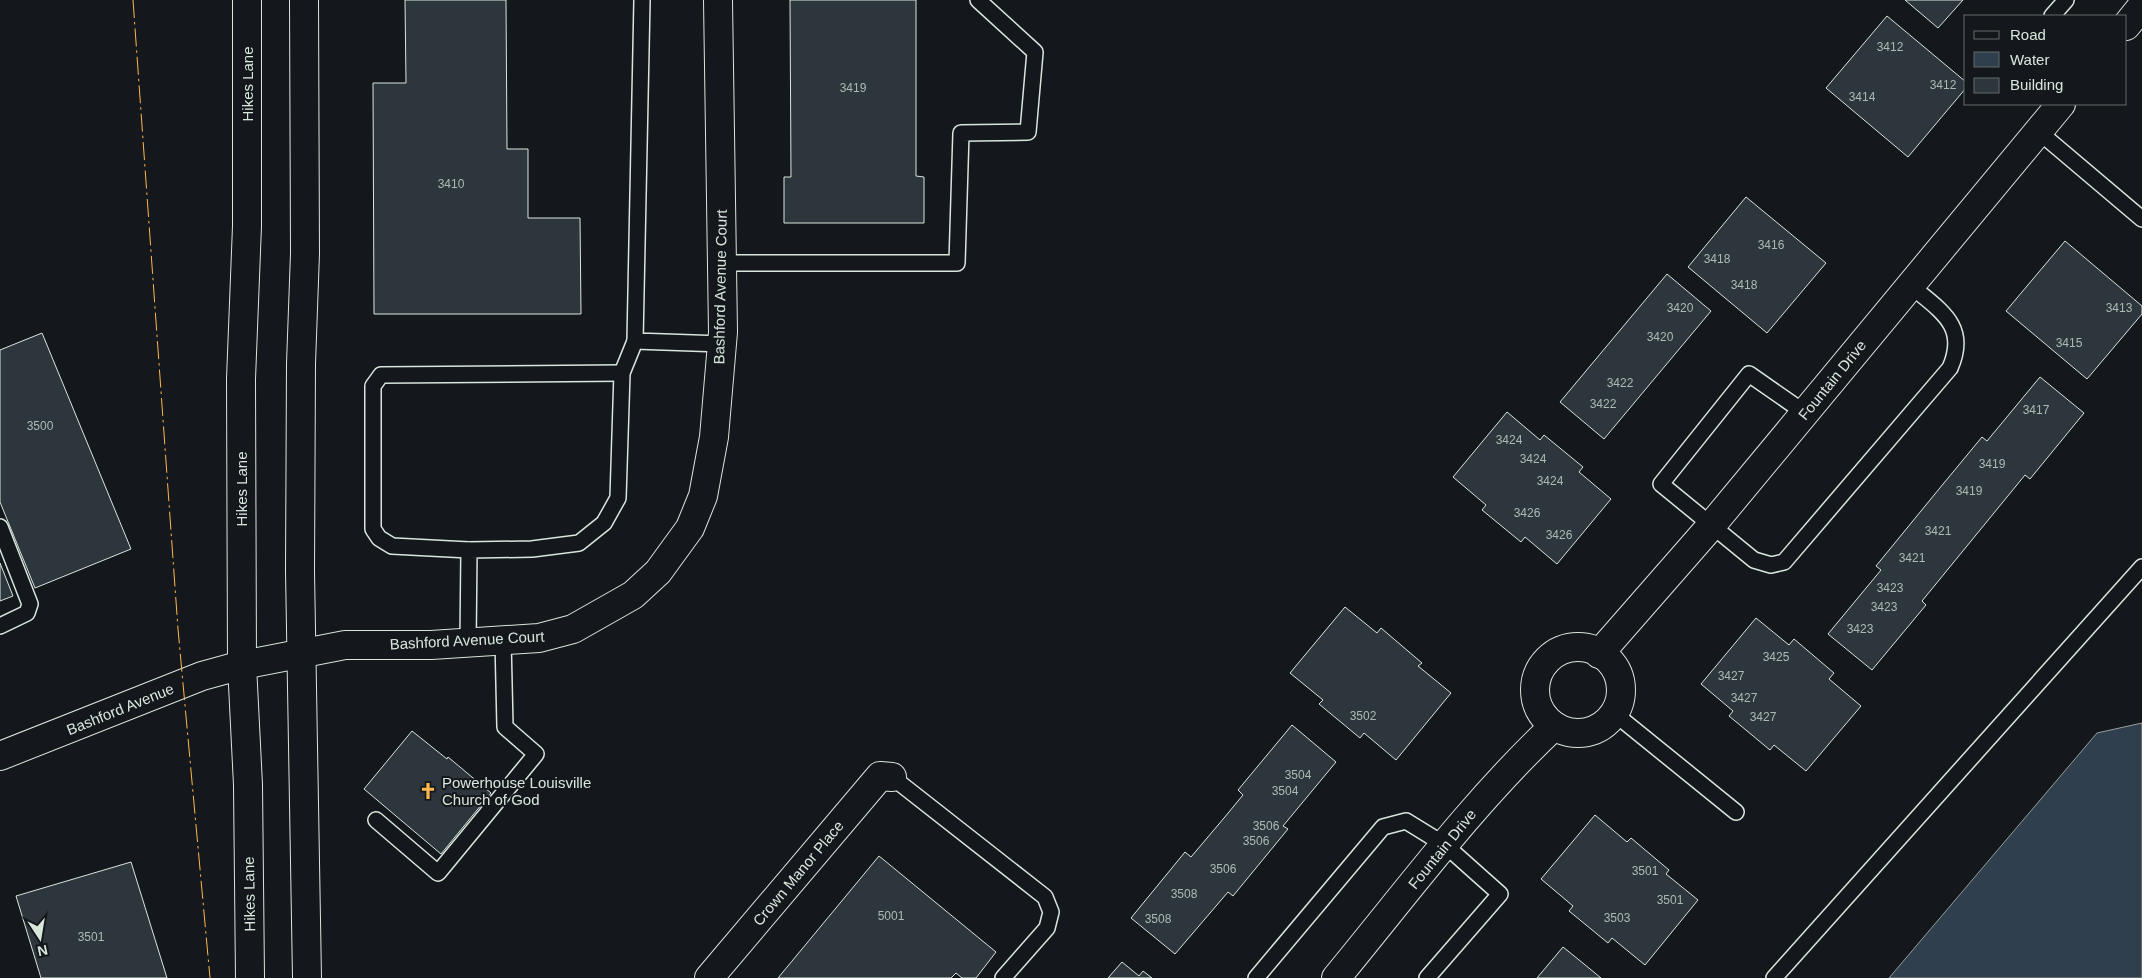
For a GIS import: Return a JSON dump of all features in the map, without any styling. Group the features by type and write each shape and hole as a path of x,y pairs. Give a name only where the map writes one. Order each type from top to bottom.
{"street":[{"name":"Hikes Lane","path":"247,0 247,226 241,379 242,665 248,795 250,978"},
{"path":"304,0 305,253 301,364 302,654 307,978"},
{"name":"Bashford Avenue Court","path":"242,665 345,645 468,643 539,638 573,629 633,595 671,557 690,528 704,496 714,437 722,344 718,0"},
{"path":"2127,25 2142,6"},
{"name":"Fountain Drive","path":"1600,654 1712,526 2057,106"},
{"path":"1582,647 1600,654 1609,660 1617,671 1621,686 1620,700 1615,714 1605,724 1593,731 1580,734 1566,732 1554,726 1543,716 1537,704 1535,690 1537,677 1544,665 1554,654 1582,647"},
{"name":"Bashford Avenue","path":"0,756 202,676 242,665"},
{"name":"Fountain Drive","path":"1336,978 1518,759 1554,726"},
{"name":"Crown Manor Place","path":"709,978 880,776 892,777"}],"lane":[{"path":"622,373 381,375 373,386 373,529 379,538 392,546 469,550 532,549 578,543 604,523 618,498 622,373 635,341 642,0"},
{"path":"722,263 957,263 961,132 1028,132 1035,52 978,0"},
{"path":"2053,15 2066,0"},
{"path":"2038,131 2142,219"},
{"path":"1805,413 1750,374 1661,484 1754,560 1771,565 1784,562 1950,368 1957,352 1955,330 1948,318 1910,285"},
{"path":"635,341 722,344"},
{"path":"0,526 30,604 27,613 0,626"},
{"path":"468,643 469,550"},
{"path":"1774,978 2142,566"},
{"path":"376,820 438,873 536,754 505,727 503,640"},
{"path":"1615,714 1736,812"},
{"path":"892,777 1045,897 1051,912 1048,928 1003,978"},
{"path":"1256,978 1383,826 1406,820 1445,845 1500,894 1427,978"}],"water":[{"path":"2142,723 2142,978 1889,978 2097,733"}],"building":[{"path":"405,0 506,0 507,149 528,149 528,218 580,218 581,314 374,314 373,83 406,83"},
{"path":"790,0 916,0 916,176 924,177 924,223 784,223 784,177 791,177"},
{"path":"1905,0 1963,0 1938,28"},
{"path":"1887,16 1964,80 1964,90 1908,157 1826,88"},
{"path":"1746,197 1826,263 1767,333 1688,267"},
{"path":"2065,241 2142,306 2142,314 2087,379 2006,311"},
{"path":"1667,274 1711,311 1604,439 1560,402"},
{"path":"42,333 131,549 35,588 0,502 0,350"},
{"path":"2040,377 2084,413 2030,479 2025,475 1922,601 1926,605 1872,670 1828,634 1881,570 1876,566 1939,489 1982,437 1987,441"},
{"path":"1507,412 1540,440 1544,435 1583,467 1579,472 1611,499 1557,564 1525,537 1521,542 1482,510 1486,505 1453,477"},
{"path":"0,563 13,596 0,601"},
{"path":"1345,607 1377,633 1381,628 1422,663 1418,666 1451,693 1396,760 1364,733 1360,738 1319,704 1323,700 1290,673"},
{"path":"1756,618 1789,645 1794,639 1834,673 1829,679 1861,706 1806,771 1774,745 1770,750 1729,716 1733,711 1701,684"},
{"path":"1292,725 1336,762 1283,826 1288,829 1233,896 1228,892 1175,954 1131,918 1185,852 1191,857 1224,818 1243,795 1238,790"},
{"name":"Powerhouse Louisville Church of God","path":"412,731 447,759 448,757 491,793 441,854 364,789"},
{"path":"1595,815 1627,842 1631,838 1669,870 1666,874 1698,900 1645,965 1612,938 1608,943 1569,911 1573,906 1541,879"},
{"path":"879,856 996,952 976,978 962,978 956,973 951,978 778,978"},
{"path":"131,862 167,978 41,978 16,896"},
{"path":"1563,947 1584,964 1601,978 1537,978"},
{"path":"1122,962 1139,976 1143,971 1152,978 1108,978"}],"power":[{"path":"133,0 178,629 210,978"}],"place":[{"name":"Powerhouse Louisville Church of God","path":"428,791"}]}
